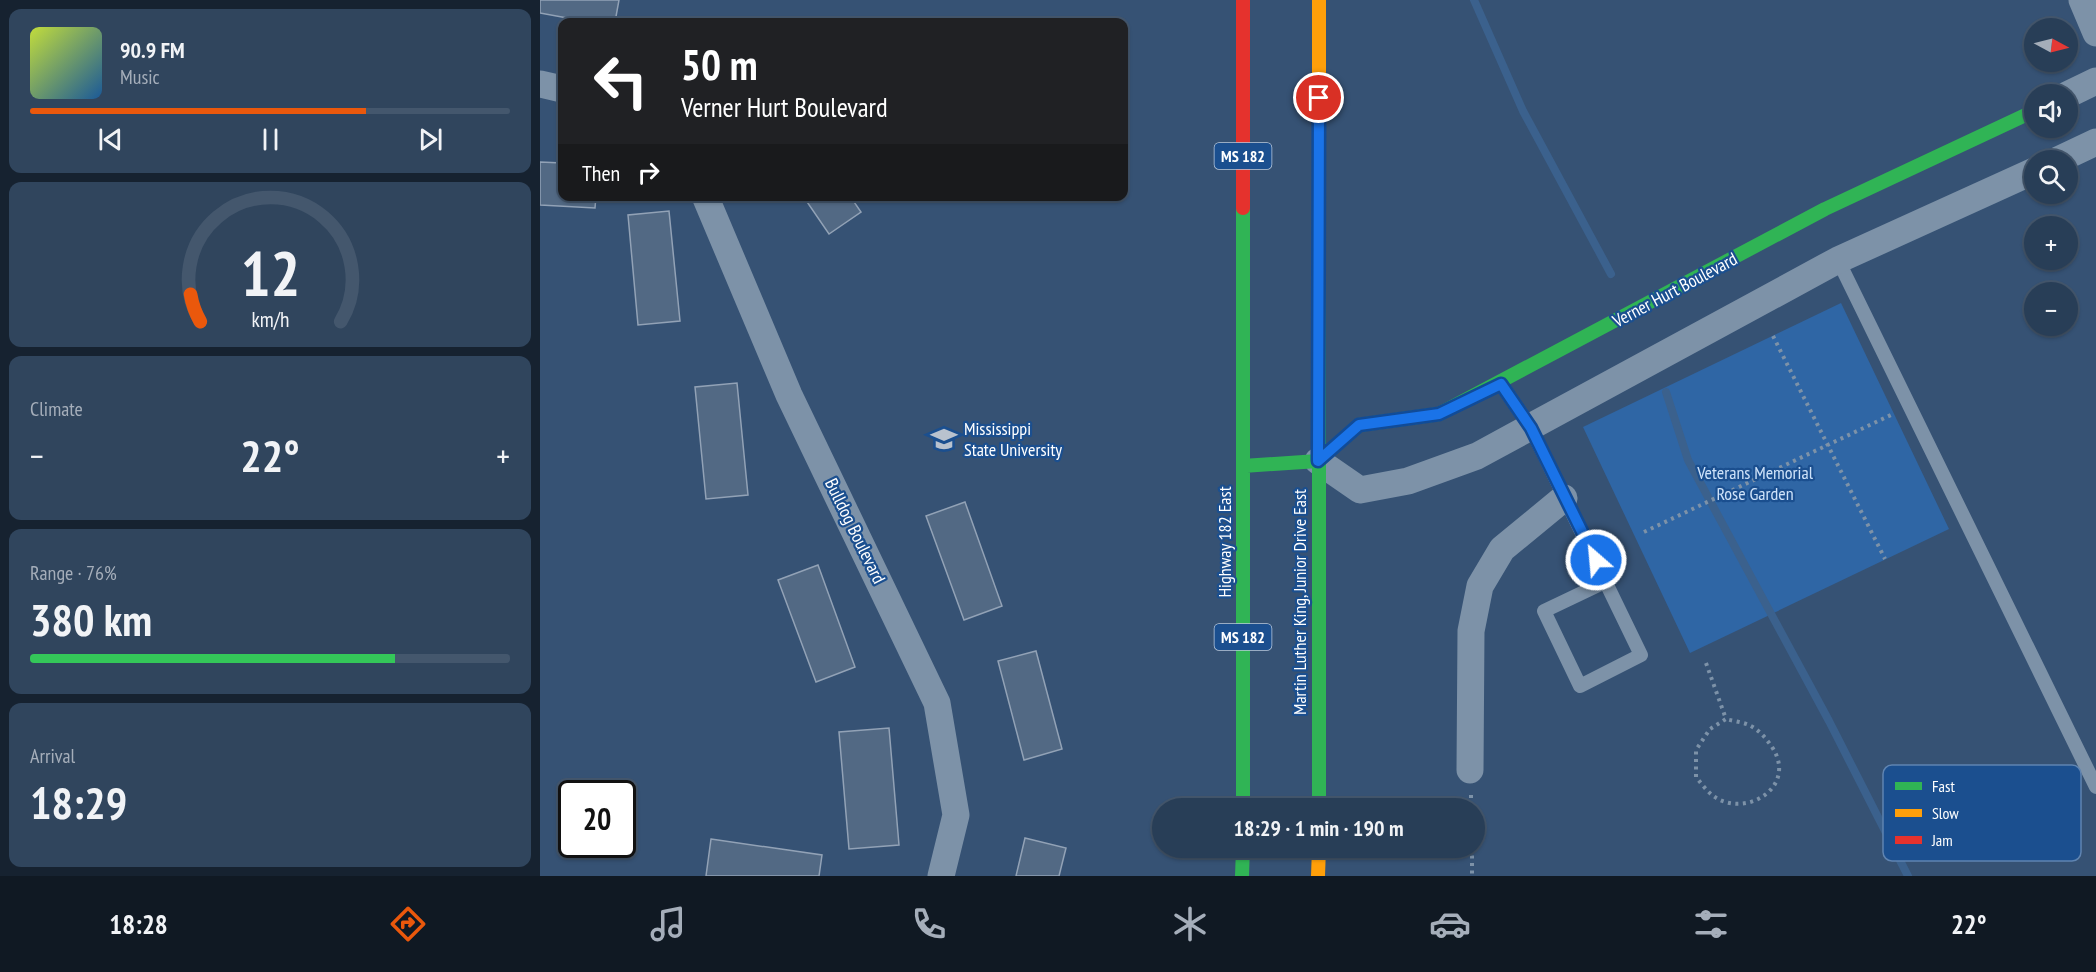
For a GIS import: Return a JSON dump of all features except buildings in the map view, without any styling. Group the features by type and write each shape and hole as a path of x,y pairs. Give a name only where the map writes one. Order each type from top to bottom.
{"main road":[{"name":"Highway 182 East","path":"1243,0 1243,798"},
{"name":"Martin Luther King, Junior Drive East","path":"1319,0 1319,798"},
{"name":"Verner Hurt Boulevard","path":"1318,461 1359,425 1439,414 1501,384 1557,351 1825,209 2024,116"},
{"path":"1244,466 1318,461"},
{"path":"1242,876 1243,858"},
{"path":"1318,858 1318,876"}],"street":[{"path":"2082,0 2096,33"},
{"path":"2078,90 2096,81"},
{"path":"540,84 558,87"},
{"path":"2078,151 2096,142"},
{"path":"1318,461 1359,490 1407,481 1477,456 1838,260 2024,176"},
{"name":"Bulldog Boulevard","path":"707,201 789,395 937,703 956,815 941,876"},
{"path":"1470,770 1471,631 1480,586 1502,549 1564,498"}],"lane":[{"path":"1838,260 2096,787"},
{"path":"1501,384 1531,428 1607,581 1641,655 1580,686 1544,611 1607,581"}],"path":[{"path":"1773,336 1885,559"},
{"path":"1644,532 1894,413"},
{"path":"1706,663 1726,719"},
{"path":"1726,719 1749,725 1766,738 1776,753 1780,770 1773,789 1756,801 1733,803 1713,796 1696,777 1696,750 1710,729 1726,719"},
{"path":"1472,858 1472,876"}],"green space":[{"name":"Veterans Memorial Rose Garden","path":"1841,303 1949,529 1690,653 1583,427"}],"waterway":[{"path":"1474,0 1523,111 1611,274"},
{"path":"1666,392 1688,460 1829,721 1883,827"},
{"path":"1900,861 1908,876"}],"traffic: fast":[{"path":"1243,466 1318,461 1359,425 1439,414 1825,209 2024,116"},
{"path":"1243,208 1243,798"},
{"path":"1319,244 1319,798"},
{"path":"1242,876 1243,858"}],"traffic: slow":[{"path":"1319,0 1319,244"},
{"path":"1318,876 1319,858"}],"traffic: jam":[{"path":"1243,0 1243,208"}],"place":[{"name":"Mississippi State University","path":"944,439"}],"route":[{"path":"1319,98 1318,461 1359,425 1439,414 1501,384 1531,428 1596,560"}]}
